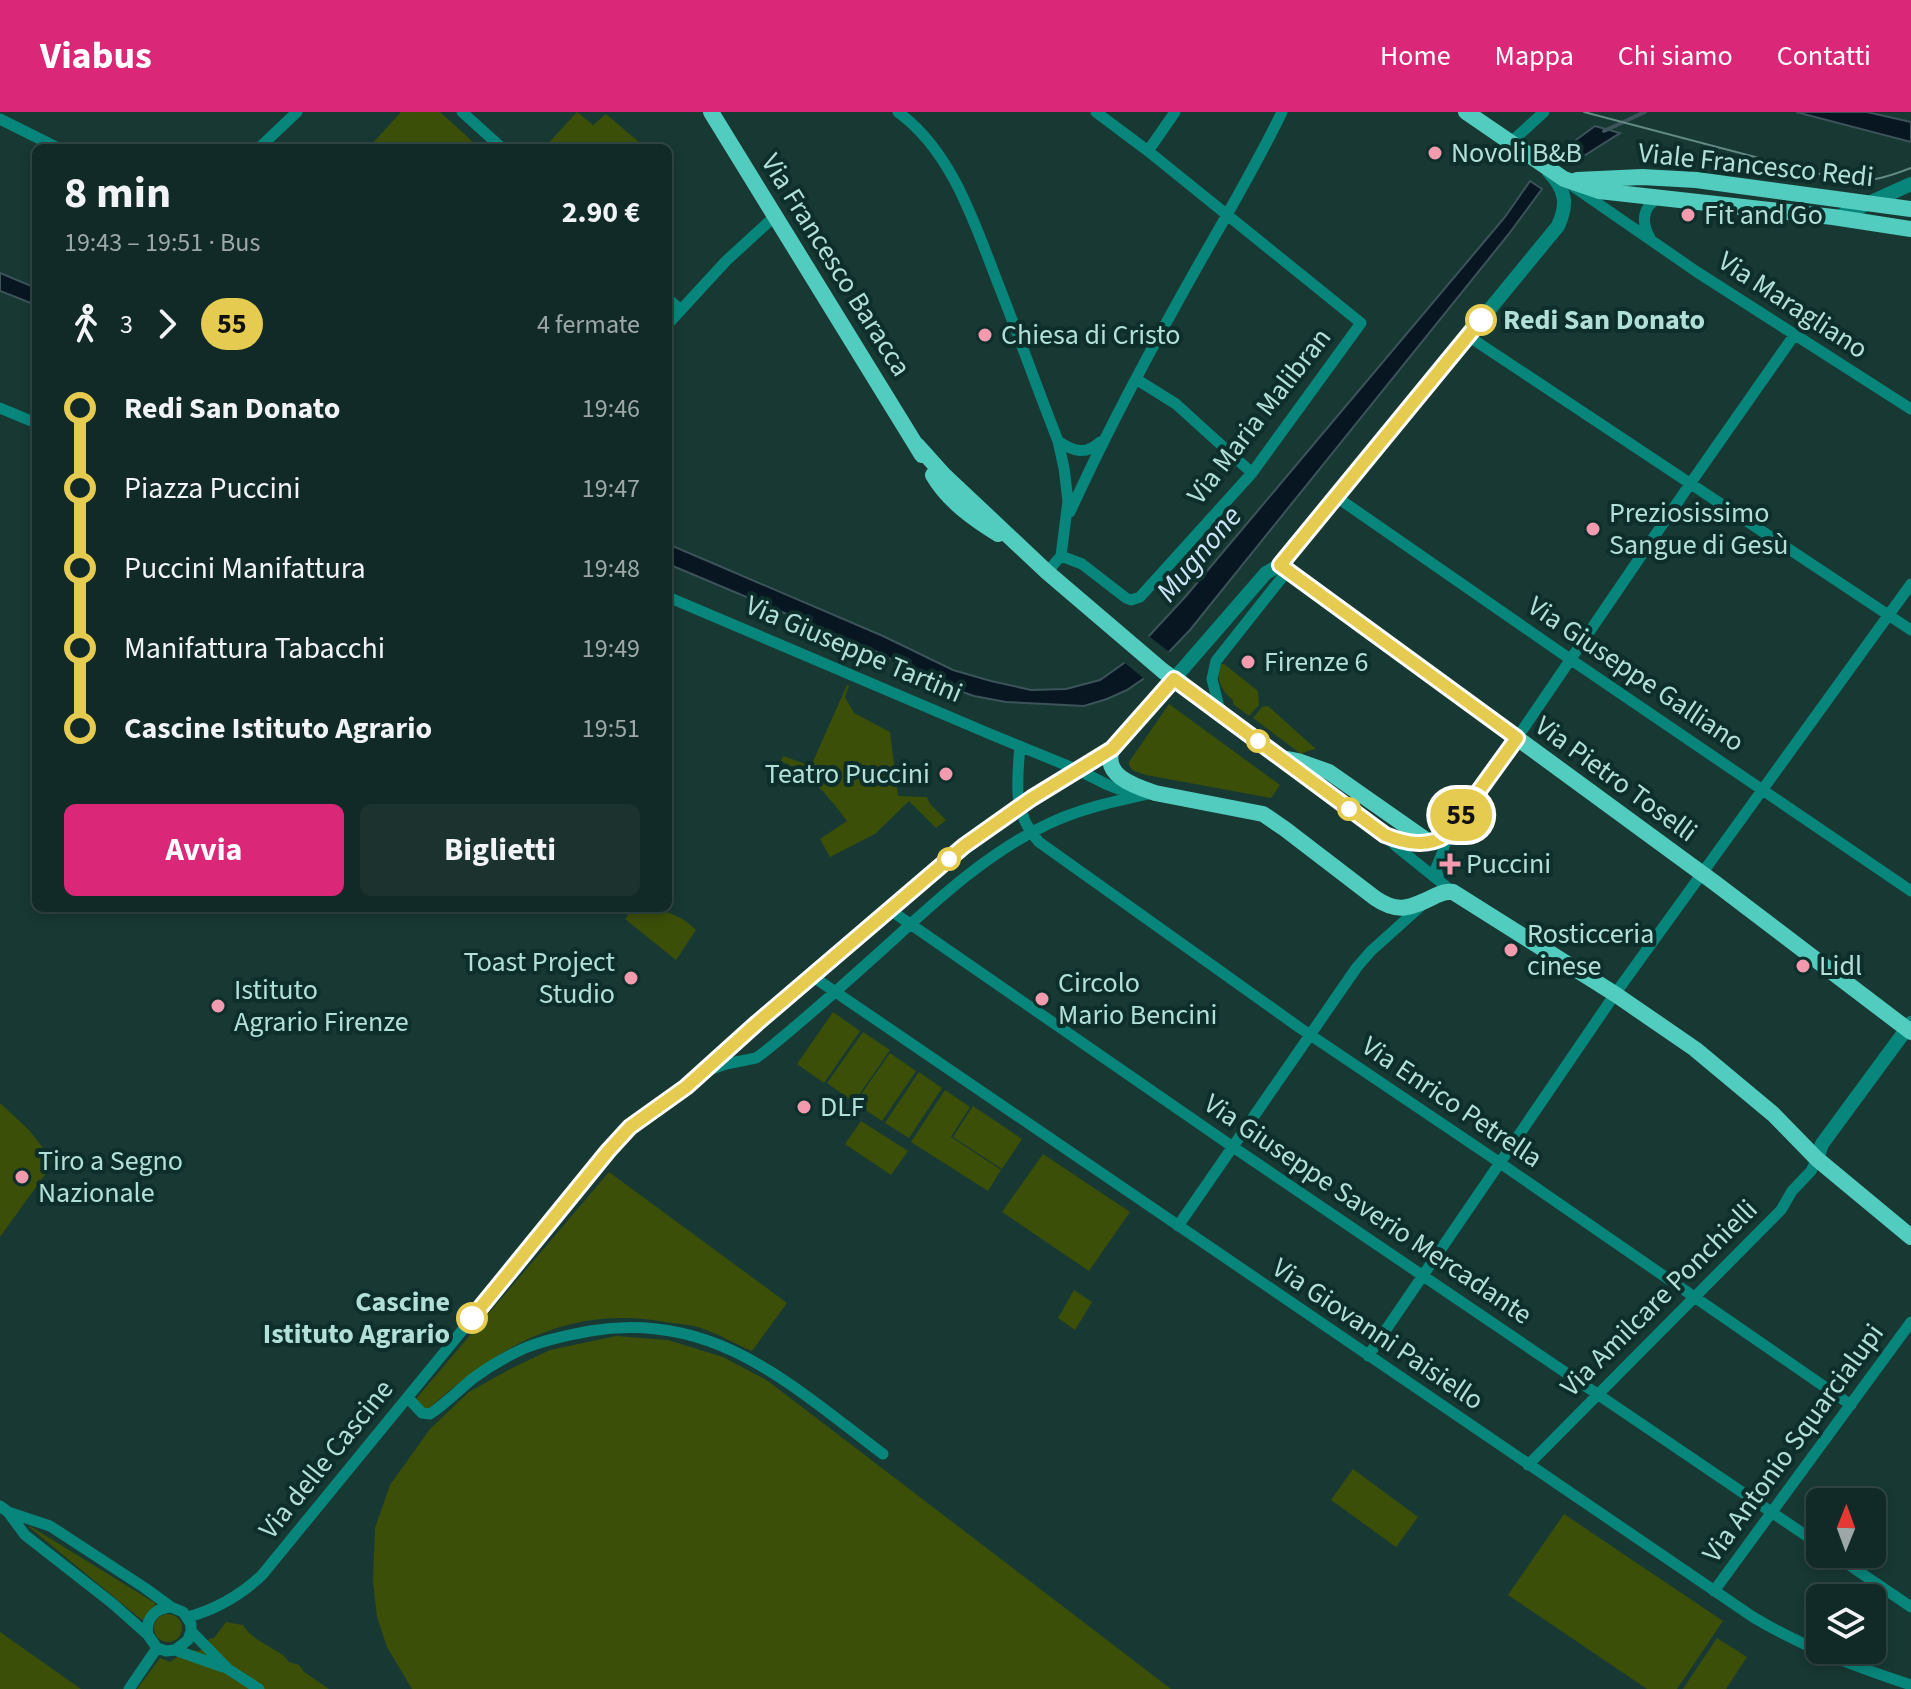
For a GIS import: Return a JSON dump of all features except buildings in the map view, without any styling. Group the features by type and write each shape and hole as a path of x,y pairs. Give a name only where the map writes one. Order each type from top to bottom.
{"main road":[{"name":"Via Francesco Baracca","path":"711,112 917,445 1019,548 1169,675 1282,758"},
{"path":"1466,112 1561,179"},
{"name":"Viale Francesco Redi","path":"1561,179 1643,177 1696,180 1911,209"},
{"name":"Viale Francesco Redi","path":"1561,179 1608,193 1911,229"},
{"path":"1169,675 1112,749 1109,758 1113,771 1128,782 1155,793 1263,814 1391,907 1404,908 1446,891 1453,892 1615,994 1718,1066 1773,1114 1817,1159 1911,1237"},
{"path":"1282,758 1329,772 1429,842 1447,835 1517,738"},
{"name":"Via Pietro Toselli","path":"1517,738 1910,1028"}],"street":[{"path":"263,144 297,112"},
{"path":"462,112 498,144"},
{"path":"898,112 927,137 951,173 986,252 1058,441 1067,485 1066,520 1061,556 1047,572"},
{"path":"1096,112 1227,215"},
{"path":"1148,151 1175,112"},
{"path":"1066,520 1104,438 1282,112"},
{"path":"1510,143 1544,112"},
{"path":"0,119 50,144"},
{"path":"1221,714 1212,682 1216,661 1335,496 1558,226 1565,199 1561,179"},
{"name":"Via Maragliano","path":"1561,179 1697,272 1911,409"},
{"path":"1836,218 1911,184"},
{"path":"1650,239 1644,227 1644,216 1648,205 1659,197"},
{"name":"Via Maria Malibran","path":"1061,556 1082,564 1126,598 1136,600 1252,473 1361,323 1227,215"},
{"path":"672,320 726,261 775,216"},
{"path":"672,302 681,310"},
{"path":"1517,738 1795,334"},
{"path":"1468,336 1911,630"},
{"path":"1136,379 1176,404 1252,473"},
{"path":"0,408 32,421"},
{"path":"1058,441 1082,452 1104,438"},
{"name":"Via Giuseppe Galliano","path":"1335,496 1911,891"},
{"path":"1169,675 1266,573 1284,568"},
{"name":"Via Pietro Toselli","path":"1284,568 1517,738"},
{"path":"1368,1356 1615,994 1911,584"},
{"name":"Via Giuseppe Tartini","path":"672,599 1118,789 1155,793"},
{"path":"1020,746 1019,808 1030,833"},
{"path":"1112,749 964,846 700,1073 759,1056 978,867 1030,833 1062,817 1110,802 1155,793"},
{"path":"1282,758 1385,835 1453,892"},
{"name":"Via Enrico Petrella","path":"1030,833 1310,1034 1851,1405"},
{"path":"1385,835 1409,843 1429,842"},
{"path":"1439,880 1436,868 1447,835"},
{"path":"1178,1226 1357,967 1428,899"},
{"name":"Via Giuseppe Saverio Mercadante","path":"890,910 1806,1535"},
{"path":"812,976 834,992"},
{"name":"Via Giovanni Paisiello","path":"834,992 1765,1624 1857,1667 1911,1685"},
{"path":"1817,1159 1822,1144 1910,1028"},
{"name":"Via delle Cascine","path":"188,1617 207,1611 246,1590 408,1398 608,1151 623,1134 686,1087"},
{"name":"Via Amilcare Ponchielli","path":"1528,1465 1781,1210 1817,1159"},
{"name":"Via Antonio Squarcialupi","path":"1714,1591 1911,1322"},
{"path":"408,1398 422,1413 430,1414 488,1369 525,1348 567,1335 605,1329 677,1331 712,1342 779,1375 883,1454"},
{"path":"3,1510 50,1526 183,1612 188,1617 191,1631 228,1669 259,1689"},
{"path":"3,1510 25,1535 101,1594 148,1635 157,1648 175,1650 185,1644 191,1631"},
{"path":"1854,1568 1911,1607"},
{"path":"148,1635 147,1624 152,1615 171,1607"},
{"path":"129,1689 157,1648"},
{"path":"175,1650 228,1669"}],"green space":[{"path":"401,112 440,112 472,141 469,144 372,144"},
{"path":"577,112 593,125 606,114 641,144 548,144"},
{"path":"1221,664 1258,691 1259,705 1249,716 1233,704 1222,688 1219,679"},
{"path":"847,685 845,697 854,713 890,732 898,796 927,797 946,820 936,828 909,801 875,834 830,857 820,839 847,821 810,779 781,761 783,756 811,766"},
{"path":"1169,704 1280,785 1271,798 1132,770 1129,762"},
{"path":"1268,706 1316,749 1301,754 1253,718 1262,707"},
{"path":"630,912 667,912 696,930 676,960 625,919"},
{"name":"DLF","path":"833,1012 860,1031 824,1083 797,1064"},
{"name":"DLF","path":"863,1032 890,1050 854,1102 827,1083"},
{"path":"890,1053 916,1071 882,1121 855,1103"},
{"path":"919,1072 942,1088 909,1138 885,1123"},
{"path":"945,1090 970,1107 951,1137 1001,1170 988,1191 911,1142"},
{"name":"Tiro a Segno Nazionale","path":"0,1103 29,1130 54,1162 0,1237"},
{"path":"973,1106 1022,1139 1002,1169 953,1137"},
{"name":"DLF","path":"861,1121 908,1151 891,1175 845,1144"},
{"path":"1043,1154 1130,1212 1089,1271 1002,1212"},
{"path":"609,1172 787,1303 752,1351 698,1327 635,1318 601,1319 538,1335 510,1349 482,1366 427,1410 415,1400"},
{"path":"1074,1290 1092,1302 1075,1330 1058,1318"},
{"path":"616,1336 668,1340 723,1357 768,1381 1171,1689 412,1689 387,1647 377,1617 373,1581 375,1528 390,1485 430,1429 469,1392 550,1350"},
{"path":"1353,1469 1418,1517 1396,1547 1331,1500"},
{"path":"1564,1514 1723,1621 1677,1689 1647,1689 1508,1595"},
{"path":"30,1526 155,1603 155,1605 142,1620"},
{"path":"168,1614 178,1618 182,1628 178,1638 168,1642 158,1638 154,1628 158,1618"},
{"path":"226,1622 243,1625 258,1640 289,1662 299,1665 329,1689 137,1689 160,1658 170,1662 187,1650 199,1651"},
{"path":"0,1632 81,1689 0,1689"},
{"path":"1717,1638 1747,1657 1726,1689 1683,1689"}],"water":[{"path":"1796,112 1867,112 1911,122 1911,142"},
{"path":"1595,126 1620,133 1571,164 1557,154"},
{"path":"1530,181 1542,189 1190,630 1143,679 1107,699 1084,706 1006,702 974,696 935,682 877,652 672,566 672,546 883,636 953,670 991,681 1031,690 1066,689 1100,680 1124,663 1186,596 1505,217"},
{"path":"0,273 32,286 32,303 0,291"}],"pier":[{"path":"1146,634 1172,654 1147,681 1121,660"}],"waterway":[{"name":"Mugnone","path":"1604,131 1645,112"}],"tram line":[{"path":"1584,112 1843,180 1861,181 1911,168"}],"bus line":[{"name":"55","path":"472,1318 630,1127 686,1087 964,846 1032,798 1112,749 1174,679 1385,835 1414,843 1431,842 1447,835 1517,738 1280,565 1481,320"}],"place":[{"name":"Novoli B&B","path":"1435,153"},
{"name":"Fit and Go","path":"1688,215"},
{"name":"Redi San Donato","path":"1481,320"},
{"name":"Chiesa di Cristo","path":"985,335"},
{"name":"Preziosissimo Sangue di Gesù","path":"1593,529"},
{"name":"Firenze 6","path":"1248,662"},
{"name":"Teatro Puccini","path":"946,774"},
{"name":"Puccini","path":"1450,864"},
{"name":"Rosticceria cinese","path":"1511,950"},
{"name":"Lidl","path":"1803,966"},
{"name":"Toast Project Studio","path":"631,978"},
{"name":"Circolo Mario Bencini","path":"1042,999"},
{"name":"Istituto Agrario Firenze","path":"218,1006"},
{"name":"DLF","path":"804,1107"},
{"name":"Tiro a Segno Nazionale","path":"22,1177"},
{"name":"Cascine Istituto Agrario","path":"472,1318"}]}
